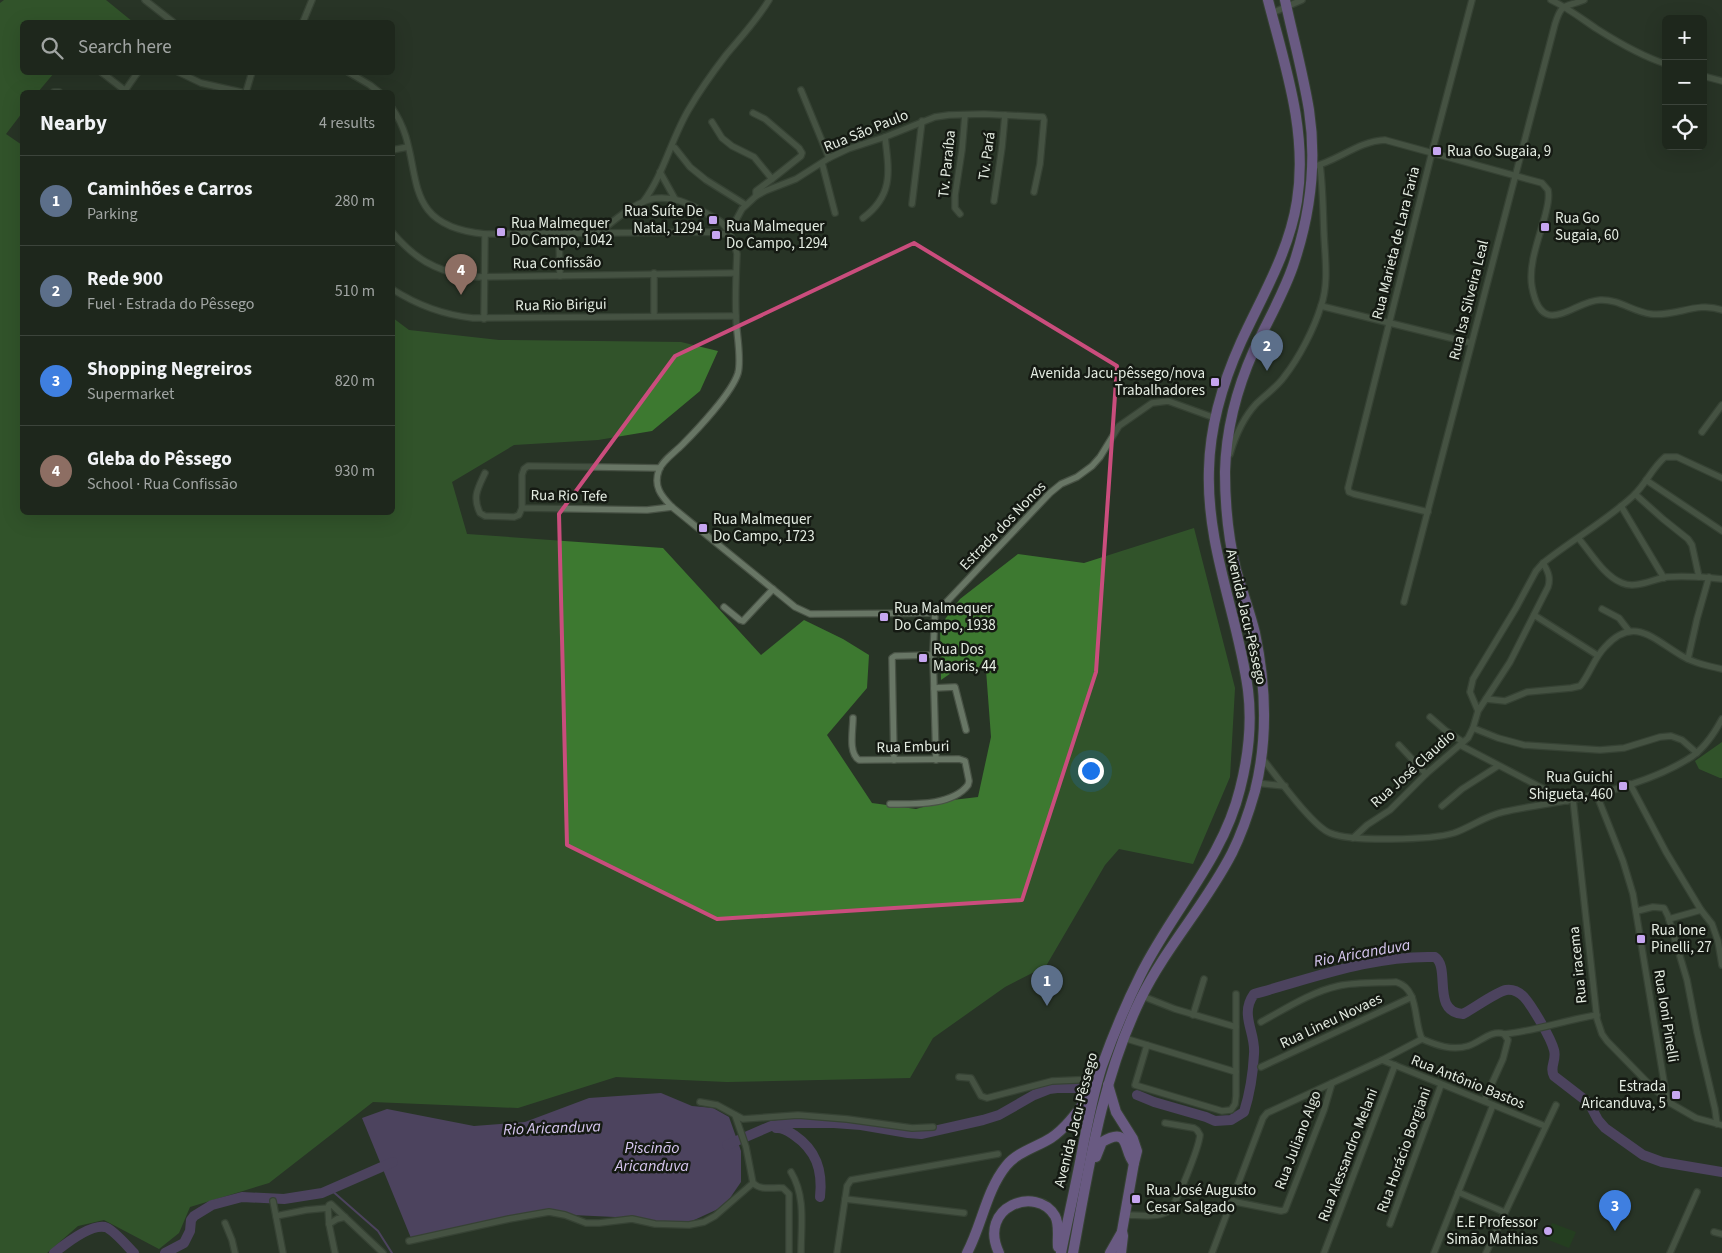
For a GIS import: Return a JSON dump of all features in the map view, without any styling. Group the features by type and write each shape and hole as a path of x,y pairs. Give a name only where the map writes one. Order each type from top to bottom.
{"highway":[{"name":"Avenida Jacu-Pêssego","path":"1060,1253 1115,1032 1156,944 1197,884 1220,845 1240,790 1246,760 1248,695 1238,638 1214,547 1210,519 1208,467 1214,418 1230,368 1282,256 1298,201 1300,170 1297,115 1285,60 1268,0"},
{"name":"Avenida Jacu-Pêssego","path":"1073,1253 1101,1107 1101,1083 1124,1038 1142,996 1157,969 1231,855 1247,816 1261,757 1264,691 1254,632 1236,570 1229,535 1226,511 1225,468 1230,422 1243,377 1291,271 1309,205 1316,166 1302,76 1283,2"},
{"path":"1276,29 1278,19 1284,20 1294,63 1302,76"},
{"path":"967,1253 992,1192 1007,1165 1016,1157 1052,1137 1065,1126 1101,1083 1136,1144 1137,1157 1134,1163 1122,1231 1121,1253"},
{"path":"1089,1168 1094,1163 1102,1142 1114,1137 1124,1140 1129,1158 1134,1163"},
{"path":"999,1253 994,1237 995,1222 1006,1208 1025,1202 1045,1206 1056,1217 1060,1253"},
{"path":"1110,1253 1118,1235 1122,1231"}],"street":[{"path":"145,0 170,20"},
{"path":"304,20 312,0"},
{"path":"643,202 660,172 688,111 701,89 769,0"},
{"path":"1272,13 1283,2 1302,0"},
{"name":"Rua Marieta de Lara Faria","path":"1428,512 1349,492 1348,486 1472,0"},
{"path":"1551,0 1564,6 1637,53 1662,62"},
{"path":"1564,6 1584,0"},
{"name":"Rua Isa Silveira Leal","path":"1404,602 1514,174 1555,24 1560,10 1564,6"},
{"path":"105,75 123,90"},
{"path":"126,90 136,75"},
{"path":"185,75 201,82 233,90"},
{"path":"247,90 251,75"},
{"path":"354,75 378,90"},
{"path":"1707,77 1722,81"},
{"path":"801,90 828,158"},
{"path":"753,112 765,119 802,153 801,156 756,191 756,196"},
{"path":"395,113 400,121 408,147 417,190 422,202 430,212 448,225 460,230 485,234 729,233"},
{"name":"Tv. Paraíba","path":"960,214 955,208 955,195 965,115"},
{"name":"Tv. Pará","path":"994,201 1005,115"},
{"name":"Rua São Paulo","path":"729,233 746,205 765,191 796,179 828,158 848,149 942,116 1040,115 1043,117 1034,192"},
{"path":"712,122 722,138 732,146 754,157 772,179"},
{"path":"912,204 922,122"},
{"path":"863,218 880,202 889,180 884,137"},
{"path":"1225,468 1245,418 1292,367 1321,306 1325,282 1323,189 1316,166 1363,144 1377,140 1397,142 1514,174 1546,186 1550,194 1531,274 1533,294 1537,304 1546,313 1559,316 1589,302 1602,300 1617,302 1651,314 1672,314 1694,307 1705,306 1722,310"},
{"path":"395,149 408,147"},
{"path":"675,148 690,167 706,180 746,205"},
{"path":"822,162 835,213"},
{"path":"660,172 675,199"},
{"path":"599,233 643,202 659,198 675,199 689,204 721,221 729,233 736,248 736,316 739,368 729,390 709,416 660,468 657,476 658,491 661,497 672,507 795,607 810,614 935,612 934,688 936,760"},
{"path":"715,232 716,226 721,221"},
{"path":"484,318 485,234"},
{"path":"559,234 560,276"},
{"name":"Rua Confissão","path":"395,235 412,254 425,262 454,274 469,277 736,273"},
{"path":"654,274 654,316"},
{"name":"Rua Rio Birigui","path":"395,291 420,305 459,317 736,316"},
{"path":"1321,306 1471,343"},
{"name":"Estrada dos Nonos","path":"935,612 951,600 1050,493 1061,484 1084,472 1097,461 1114,432 1124,420 1152,403 1160,401 1180,405 1214,418"},
{"path":"1702,432 1722,405"},
{"path":"1478,711 1470,692 1473,679 1543,562 1621,506 1635,494 1661,460 1669,456 1678,457 1722,478"},
{"name":"Rua Rio Tefe","path":"660,468 528,466 524,469 522,475 522,508 647,510 672,507"},
{"path":"485,473 475,502 480,513 485,516 514,516 519,515 522,508"},
{"path":"1646,480 1722,530"},
{"path":"1635,494 1688,539 1694,552 1699,577"},
{"path":"1621,506 1664,578"},
{"path":"1579,538 1603,568 1622,584 1632,586 1664,578 1699,577 1722,579"},
{"name":"Rua José Claudio","path":"1353,838 1367,825 1390,810 1426,774 1468,738 1478,711 1513,657 1550,581 1543,562"},
{"path":"1688,659 1709,578"},
{"path":"724,607 743,621 773,589"},
{"path":"1602,610 1619,618 1629,631"},
{"path":"1534,615 1597,655"},
{"path":"1486,699 1505,701 1527,692 1571,688 1581,684 1597,655 1612,640 1629,631 1639,631 1656,638 1688,659 1707,666 1722,668"},
{"path":"894,760 892,658 894,656 934,655"},
{"path":"934,688 955,687 966,730"},
{"path":"1430,717 1461,743 1498,766 1567,801"},
{"name":"Rua Emburi","path":"853,718 853,744 857,759 863,761 959,759 965,762 969,781 967,787 951,796 936,802 890,804"},
{"path":"1261,757 1321,829 1330,834 1353,838 1403,838 1444,835 1501,812 1567,801 1630,784 1668,770 1697,753 1722,719"},
{"path":"1473,728 1498,738 1524,744 1600,750 1624,748 1660,737 1671,736 1682,740 1697,753"},
{"path":"1398,745 1426,774"},
{"path":"1442,806 1462,788 1498,766"},
{"path":"1256,782 1285,786"},
{"path":"1630,784 1651,826 1701,910 1716,931 1722,965"},
{"name":"Rua Ioni Pinelli","path":"1596,793 1628,876 1637,911 1667,1100"},
{"name":"Rua iracema","path":"1574,799 1598,1026 1607,1041 1648,1083 1674,1106 1696,1118 1719,1124"},
{"path":"1637,911 1660,906 1666,910 1687,980 1694,1019 1719,1124"},
{"path":"1669,919 1701,910"},
{"path":"1193,1014 1204,978"},
{"path":"1212,1253 1265,1115 1271,1110 1332,1084 1422,1039 1412,997 1408,989 1396,982 1335,986 1261,1022"},
{"path":"1147,1045 1135,1084 1226,1111 1231,1110 1235,1104 1236,994"},
{"path":"1142,996 1236,1027"},
{"name":"Rua Lineu Novaes","path":"1261,1067 1412,997"},
{"name":"Rua iracema","path":"1422,1039 1437,1045 1455,1048 1469,1046 1496,1033 1504,1034 1532,1030 1596,1015"},
{"path":"1484,1101 1506,1050 1508,1040 1504,1034"},
{"path":"1124,1038 1236,1072"},
{"name":"Rua Antônio Bastos","path":"1382,1060 1545,1126"},
{"name":"Rua Alessandro Melani","path":"1324,1253 1395,1065"},
{"path":"959,1077 971,1078 981,1096 987,1098 1052,1081 1101,1083"},
{"name":"Rua Juliano Algo","path":"1231,1201 1281,1211 1285,1210 1324,1110 1332,1084"},
{"name":"Rua Horácio Borgiani","path":"1390,1224 1441,1085"},
{"path":"700,1102 718,1105 744,1119 798,1115 912,1128 934,1127"},
{"path":"1434,1253 1493,1105"},
{"path":"1486,1253 1556,1105"},
{"path":"735,1114 746,1147 750,1178 753,1183 756,1187 761,1188 783,1188 789,1194 789,1253"},
{"path":"1125,1215 1158,1215 1167,1212 1173,1206 1178,1195 1200,1135 1194,1128 1165,1123"},
{"path":"837,1253 848,1183 851,1180 998,1154"},
{"path":"791,1172 797,1182 801,1196 801,1253"},
{"path":"409,1241 549,1212 558,1213 586,1223 632,1219 655,1224 689,1225 704,1222 715,1216 753,1183"},
{"path":"1458,1192 1504,1212"},
{"path":"1671,1253 1697,1192"},
{"path":"845,1199 964,1213"},
{"path":"273,1201 283,1253"},
{"path":"335,1253 329,1204 332,1204 383,1253"},
{"path":"276,1216 328,1208"},
{"path":"330,1224 337,1219 345,1217"},
{"path":"225,1223 235,1253"},
{"path":"1714,1232 1722,1234"}],"highlighted area":[{"path":"914,243 1117,366 1096,672 1022,900 717,919 567,845 559,514 675,356"}],"green space":[{"path":"4,0 106,0 131,20 20,20 20,75 52,75 40,90 20,90 20,116 6,134 20,144 20,515 395,515 395,320 409,330 499,340 681,342 718,351 700,391 652,431 598,440 514,445 452,482 467,534 663,548 761,655 804,620 843,639 869,655 867,688 827,735 872,803 916,809 944,801 978,797 991,737 986,670 964,664 941,680 940,626 960,599 1018,554 1084,563 1194,528 1235,688 1230,777 1193,864 1119,849 1105,865 1046,966 1005,987 933,1038 910,1078 727,1082 616,1077 518,1108 373,1102 269,1183 190,1207 179,1233 159,1249 104,1220 78,1226 47,1253 0,1253 0,3"},
{"path":"1722,742 1722,778 1720,778 1699,769 1695,761"},
{"path":"1552,1223 1576,1232 1569,1248 1546,1239"}],"water":[{"name":"Piscinão Aricanduva","path":"661,1093 692,1106 713,1108 729,1117 741,1151 741,1182 730,1198 718,1209 692,1221 662,1224 637,1218 572,1215 557,1211 544,1211 411,1238 362,1118 387,1109 474,1126 525,1122 589,1098"}],"waterway":[{"name":"Rio Aricanduva","path":"1137,1095 1215,1121 1231,1120 1244,1112 1251,1083 1254,1046 1248,1009 1254,994 1366,964 1412,957 1435,957 1442,970 1444,998 1447,1006 1453,1011 1463,1014 1506,990 1516,991 1524,997 1541,1022 1552,1045 1555,1054 1552,1070 1554,1076 1589,1103 1598,1120 1605,1128 1643,1155 1662,1162 1722,1172"},
{"name":"Rio Aricanduva","path":"727,1145 771,1126 793,1123 861,1125 921,1134 999,1115 1034,1095 1049,1089 1079,1088"},
{"path":"776,1128 783,1129 794,1135 813,1154 819,1169 820,1197"},
{"name":"Rio Aricanduva","path":"165,1253 184,1243 190,1231 191,1220 194,1216 212,1205 242,1197 284,1199 322,1193 393,1162"},
{"path":"330,1189 378,1231 392,1253"},
{"name":"Rio Aricanduva","path":"54,1253 78,1236 99,1227 108,1228 134,1253"}],"place":[{"name":"Rua Go Sugaia, 9","path":"1437,151"},
{"name":"Rua Suíte De Natal, 1294","path":"713,220"},
{"name":"Rua Go Sugaia, 60","path":"1545,227"},
{"name":"Rua Malmequer Do Campo, 1042","path":"501,232"},
{"name":"Rua Malmequer Do Campo, 1294","path":"716,235"},
{"name":"Gleba do Pêssego","path":"461,295"},
{"name":"Rede 900","path":"1267,371"},
{"name":"Avenida Jacu-pêssego/nova Trabalhadores","path":"1215,382"},
{"name":"Rua Malmequer Do Campo, 1723","path":"703,528"},
{"name":"Rua Malmequer Do Campo, 1938","path":"884,617"},
{"name":"Rua Dos Maoris, 44","path":"923,658"},
{"name":"Rua Guichi Shigueta, 460","path":"1623,786"},
{"name":"Rua Ione Pinelli, 27","path":"1641,939"},
{"name":"Caminhões e Carros","path":"1047,1006"},
{"name":"Estrada Aricanduva, 5","path":"1676,1095"},
{"name":"Rua José Augusto Cesar Salgado","path":"1136,1199"},
{"name":"E.E Professor Simão Mathias","path":"1548,1231"},
{"name":"Shopping Negreiros","path":"1615,1231"}]}
